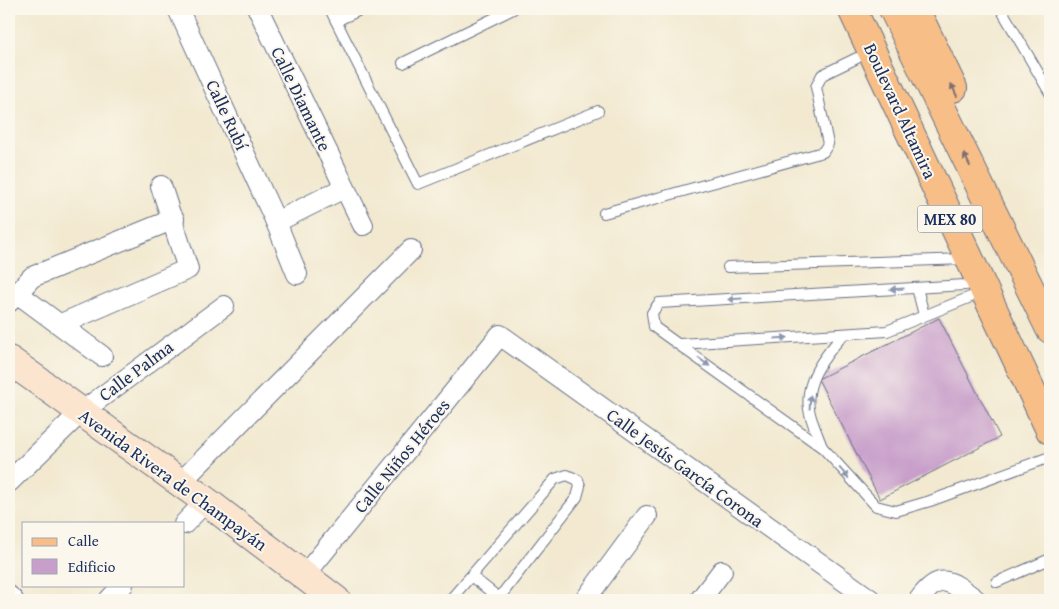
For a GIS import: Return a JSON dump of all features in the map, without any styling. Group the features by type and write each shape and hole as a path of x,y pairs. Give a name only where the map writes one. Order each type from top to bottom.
{"main road":[{"path":"834,9 857,58 970,279 1010,380 1047,422"},
{"name":"Boulevard Altamira","path":"852,9 970,279"},
{"name":"MEX 80","path":"893,9 1050,329"},
{"path":"915,9 1019,227 1050,311"}],"street":[{"name":"Calle Rubí","path":"178,9 276,222 297,274"},
{"name":"Calle Diamante","path":"258,9 363,225"},
{"path":"61,324 188,269 174,220 161,186"},
{"path":"276,222 344,188"},
{"path":"102,356 61,324 13,297 32,277 174,220"},
{"path":"180,483 411,250"},
{"name":"Calle Palma","path":"9,482 80,412 224,306"},
{"name":"Calle Niños Héroes","path":"304,576 500,335"},
{"name":"Calle Jesús García Corona","path":"500,335 871,600"},
{"name":"Avenida Rivera de Champayán","path":"9,360 206,502 336,600"},
{"path":"185,523 206,502"},
{"path":"585,600 648,516"},
{"path":"700,600 722,571"},
{"path":"924,593 941,581 952,582 976,600"},
{"path":"109,600 123,586"},
{"path":"9,596 13,600"}],"lane":[{"path":"330,9 418,184 598,110"},
{"path":"336,21 362,9"},
{"path":"403,62 512,9"},
{"path":"1001,9 1050,93"},
{"path":"604,213 823,152 828,144 816,87 822,75 857,58"},
{"path":"728,267 970,279"},
{"path":"970,279 916,288 659,303 652,313 654,327 823,448 876,506 896,511 930,501 1050,457"},
{"path":"680,344 887,331 924,315 970,279"},
{"path":"916,288 924,315"},
{"path":"823,448 809,412 810,386 822,359 844,334"},
{"path":"450,600 554,479 567,475 578,480 580,486 577,497 499,598 471,576"},
{"path":"997,582 1050,559"}],"building":[{"path":"939,318 1000,437 880,499 818,379"}]}
